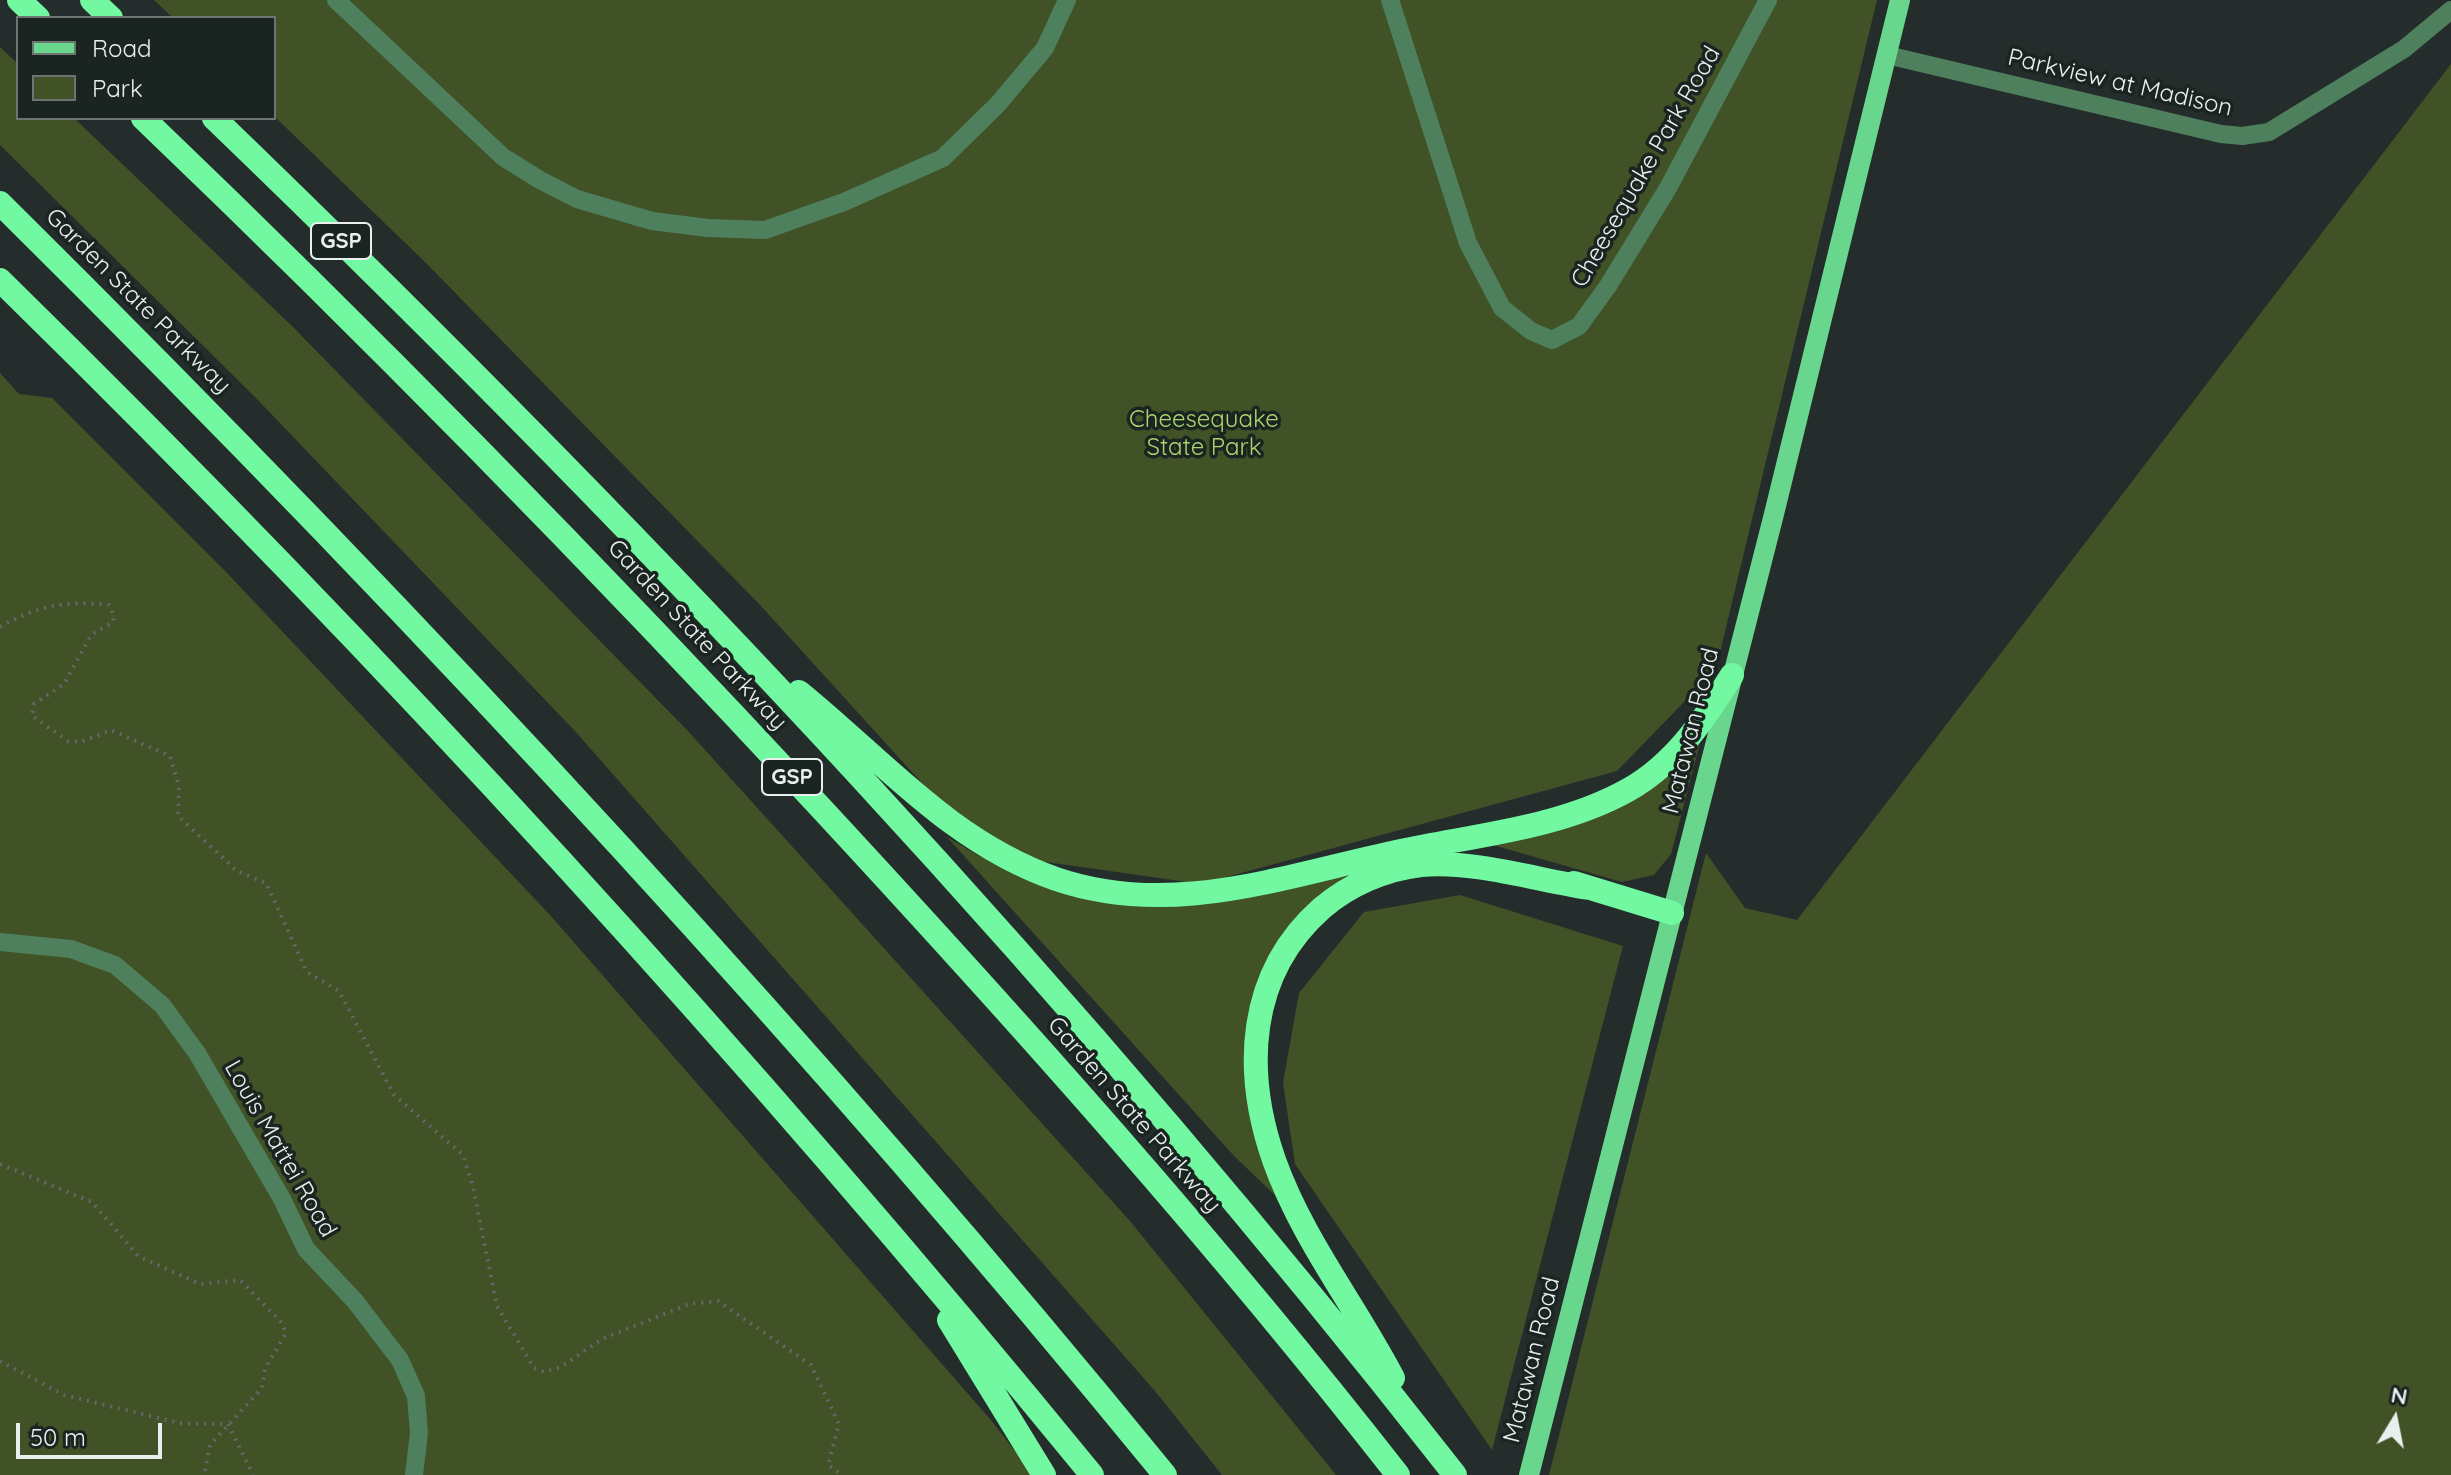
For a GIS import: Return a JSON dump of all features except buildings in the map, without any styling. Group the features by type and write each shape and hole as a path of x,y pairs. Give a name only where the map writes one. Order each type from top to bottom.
{"highway":[{"path":"19,0 36,16"},
{"path":"92,0 109,16"},
{"name":"Garden State Parkway","path":"145,120 485,454 746,727 1042,1051 1219,1257 1398,1475"},
{"name":"Garden State Parkway","path":"216,120 477,375 729,635 946,869 1132,1080 1455,1475"},
{"name":"Garden State Parkway","path":"0,203 293,497 595,817 914,1176 1165,1475"},
{"path":"0,280 435,727 637,946 921,1269 1092,1475"},
{"path":"729,635 845,729 891,776 950,824 993,851 1057,879 1129,894 1200,894 1564,816 1630,789 1682,745 1732,675"},
{"path":"1433,846 1504,858 1672,913"},
{"path":"1418,1427 1366,1327 1326,1267 1276,1164 1262,1118 1255,1072 1256,1034 1264,992 1283,953 1313,917 1347,890 1381,875 1421,865 1451,865 1589,888"},
{"path":"921,1269 979,1374 1044,1475"}],"main road":[{"name":"Matawan Road","path":"1529,1475 1900,0"}],"street":[{"path":"336,0 503,157 540,180 577,199 652,221 708,228 765,230 844,202 943,158 998,104 1045,48 1067,0"},
{"name":"Cheesequake Park Road","path":"1390,0 1468,243 1502,308 1531,331 1552,340 1579,326 1608,286 1668,188 1768,0"},
{"name":"Parkview at Madison","path":"1887,55 2221,134 2260,135 2404,49 2451,10"},
{"name":"Louis Mattei Road","path":"0,942 71,949 115,965 162,1005 204,1066 282,1199 306,1249 355,1301 400,1360 416,1396 419,1433 414,1475"}],"path":[{"path":"0,627 31,609 83,602 109,605 113,622 91,635 64,684 34,704 32,716 68,741 81,742 111,730 170,756 179,787 178,816 237,871 266,883 307,972 339,991 394,1095 463,1155 473,1187 497,1306 534,1368 544,1372 561,1367 584,1348 602,1339 689,1304 718,1301 811,1365 839,1424 828,1465 843,1475"},
{"path":"0,1164 92,1202 138,1256 200,1284 240,1280 282,1323 286,1333 265,1369 262,1388 210,1445 204,1475"},
{"path":"0,1361 64,1395 179,1423 228,1424"},
{"path":"228,1424 253,1475"}],"green space":[{"name":"Cheesequake State Park","path":"154,0 1877,0 1716,669 1617,771 1201,884 1018,858 950,814 761,606 426,263 276,118 276,16 171,16"},
{"path":"0,47 16,62 16,120 76,120 293,327 688,731 1130,1221 1336,1475 1222,1475 1155,1391 574,730 255,397 0,145"},
{"path":"2451,64 2451,1475 1549,1475 1706,853 1745,908 1797,920"},
{"path":"0,373 19,394 52,398 228,574 550,915 990,1419 1034,1475 0,1475"},
{"path":"1701,739 1671,854 1654,875 1622,882 1493,845 1559,826"},
{"path":"947,837 981,857 1077,894 1392,863 1316,902 1250,1013 1277,1197 1234,1156"},
{"path":"1460,895 1623,946 1492,1450 1295,1164 1283,1083 1299,993 1364,912"}]}
